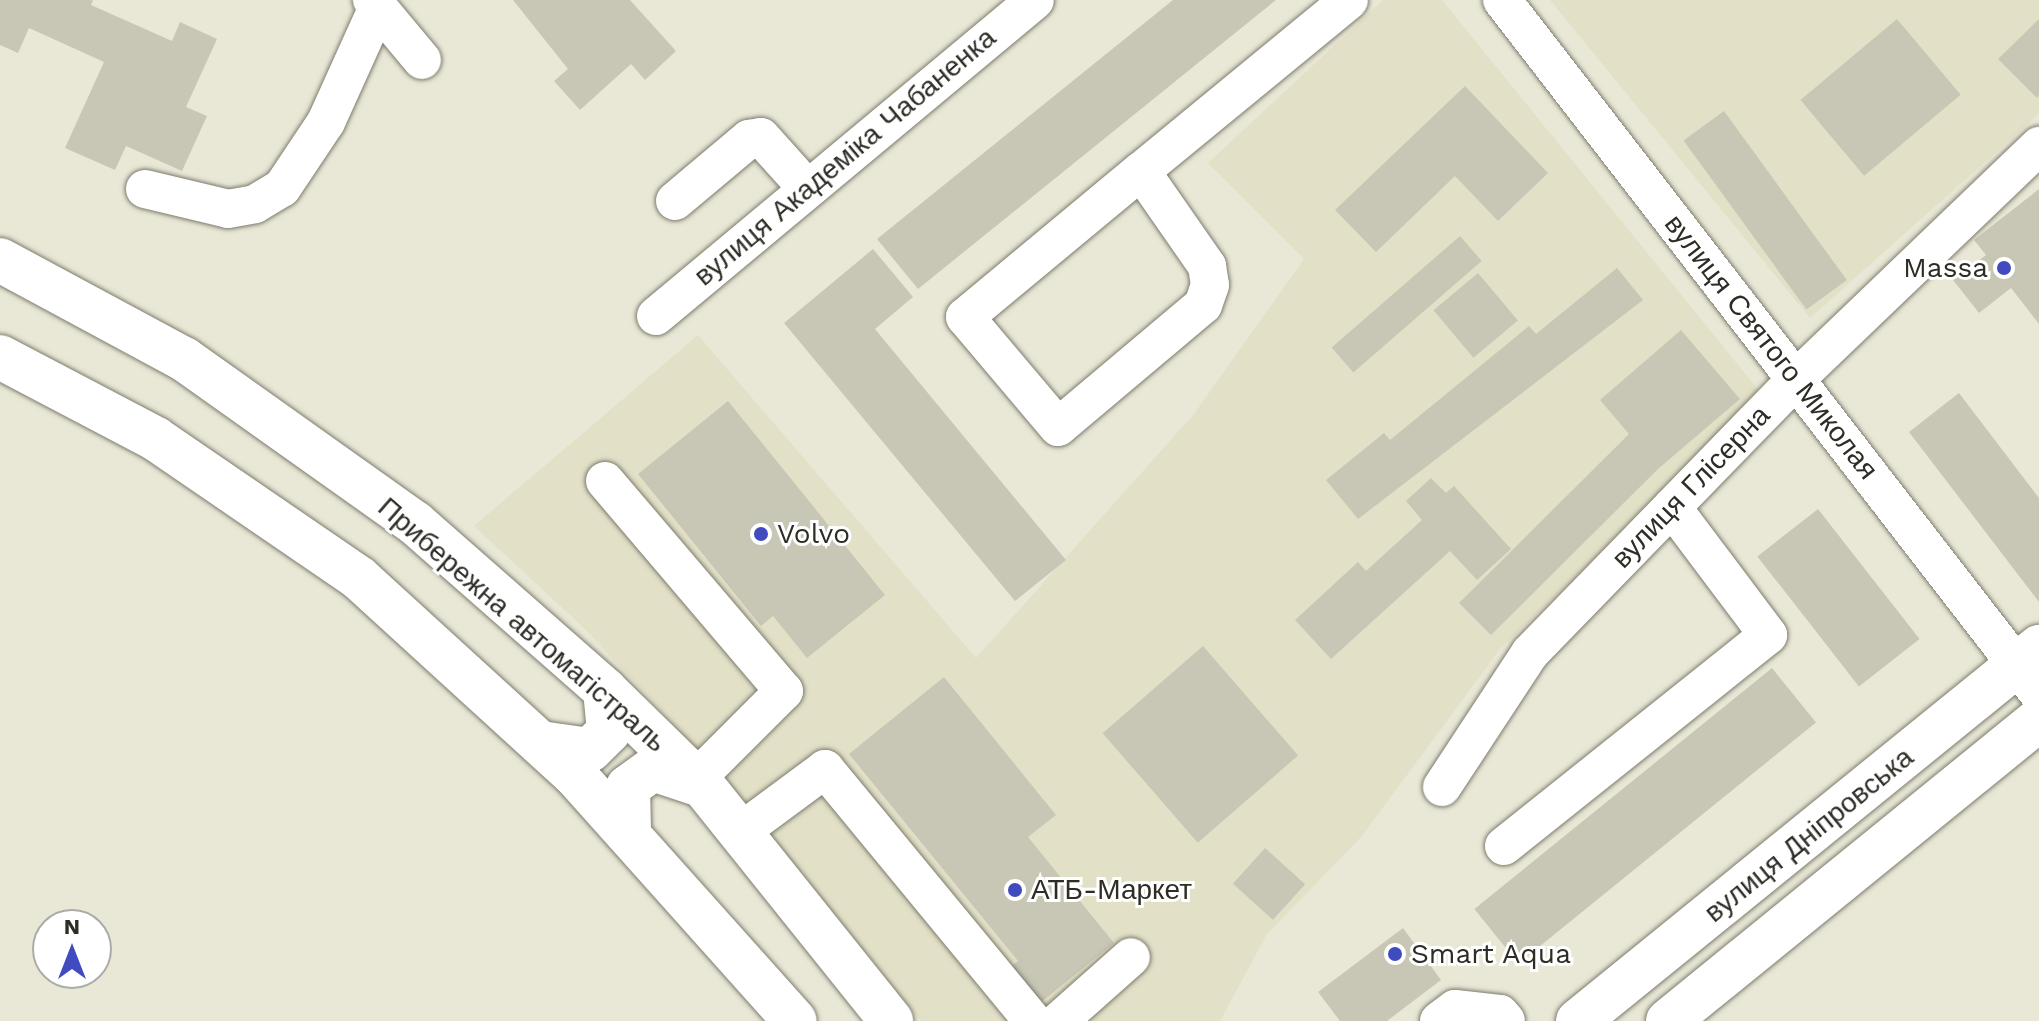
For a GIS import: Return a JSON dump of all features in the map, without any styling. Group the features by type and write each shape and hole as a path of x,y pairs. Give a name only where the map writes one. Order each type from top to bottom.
{"main road":[{"name":"Прибережна автомагістраль","path":"0,260 210,377 415,523 605,690 700,782 891,1021"},
{"path":"0,357 156,439 359,578 540,743 629,831 795,1021"},
{"name":"вулиця Дніпровська","path":"1578,1021 2031,670"},
{"path":"540,743 590,750 609,731 605,690"},
{"name":"вулиця Дніпровська","path":"1668,1021 2039,719"},
{"path":"629,831 628,787 653,769 700,782"}],"street":[{"path":"1141,171 1207,266 1210,285 1203,305 1058,427 965,317 1141,171 1349,0"},
{"name":"вулиця Святого Миколая","path":"1502,0 1796,379 2031,670"},
{"path":"145,189 228,209 255,204 282,188 326,122 375,3 422,60"},
{"name":"вулиця Академіка Чабаненка","path":"656,316 1012,7"},
{"path":"675,201 749,139 761,137 805,186"},
{"name":"вулиця Глісерна","path":"1442,787 1530,653 1796,379 2039,146"},
{"path":"605,481 784,691 700,782"},
{"path":"1504,846 1768,635 1672,507"},
{"path":"740,832 825,769 1033,1021"},
{"path":"1059,1021 1131,957"},
{"path":"1439,1021 1455,1009 1500,1014 1506,1021"}],"shaded area":[{"path":"1383,0 1442,0 1765,398 1501,648 1361,837 1267,934 1220,1021 921,1021 729,784 585,629 474,526 698,335 976,658 1194,414 1304,259 1208,163"},
{"path":"1550,0 2039,0 2039,114 1810,318"}],"building":[{"path":"0,0 93,0 91,5 172,41 180,22 217,39 186,107 207,116 182,171 126,146 115,170 65,148 104,62 29,28 18,53 0,45"},
{"path":"513,0 630,0 676,51 645,80 631,64 580,110 554,81 568,69"},
{"path":"1173,0 1276,0 918,289 877,239"},
{"path":"1897,19 1961,95 1864,176 1800,100"},
{"path":"2039,19 2039,95 2037,98 1998,59"},
{"path":"1465,86 1548,173 1498,221 1455,176 1376,252 1335,210"},
{"path":"1724,111 1847,280 1806,309 1684,140"},
{"name":"Massa","path":"2039,189 2039,324 2011,288 1979,313 1953,280 1986,255 1974,240"},
{"path":"1460,236 1482,261 1353,372 1332,348"},
{"path":"873,249 913,297 875,329 1066,560 1015,601 784,323"},
{"path":"1617,268 1643,300 1358,519 1326,480 1384,433 1390,440 1529,326 1536,334"},
{"path":"1478,273 1518,320 1473,358 1434,310"},
{"path":"1681,330 1740,399 1658,469 1491,635 1459,603 1629,434 1600,400"},
{"path":"1959,393 2039,498 2039,602 1909,432"},
{"name":"Volvo","path":"728,401 885,595 807,658 773,616 761,626 638,474"},
{"path":"1431,478 1446,493 1454,486 1511,549 1477,580 1450,551 1331,659 1295,620 1358,562 1366,571 1422,520 1406,501"},
{"path":"1818,509 1920,639 1859,686 1757,556"},
{"path":"1203,646 1298,755 1198,843 1103,733"},
{"path":"1772,668 1816,722 1518,963 1474,909"},
{"name":"АТБ-Маркет","path":"944,677 1056,815 1028,837 1114,943 1034,1008 1005,972 1018,961 849,754"},
{"path":"1265,848 1305,884 1273,920 1233,884"},
{"name":"Smart Aqua","path":"1403,928 1441,980 1387,1021 1340,1021 1318,992"}],"place":[{"name":"Massa","path":"2004,268"},
{"name":"Volvo","path":"761,534"},
{"name":"АТБ-Маркет","path":"1015,890"},
{"name":"Smart Aqua","path":"1395,954"}]}
